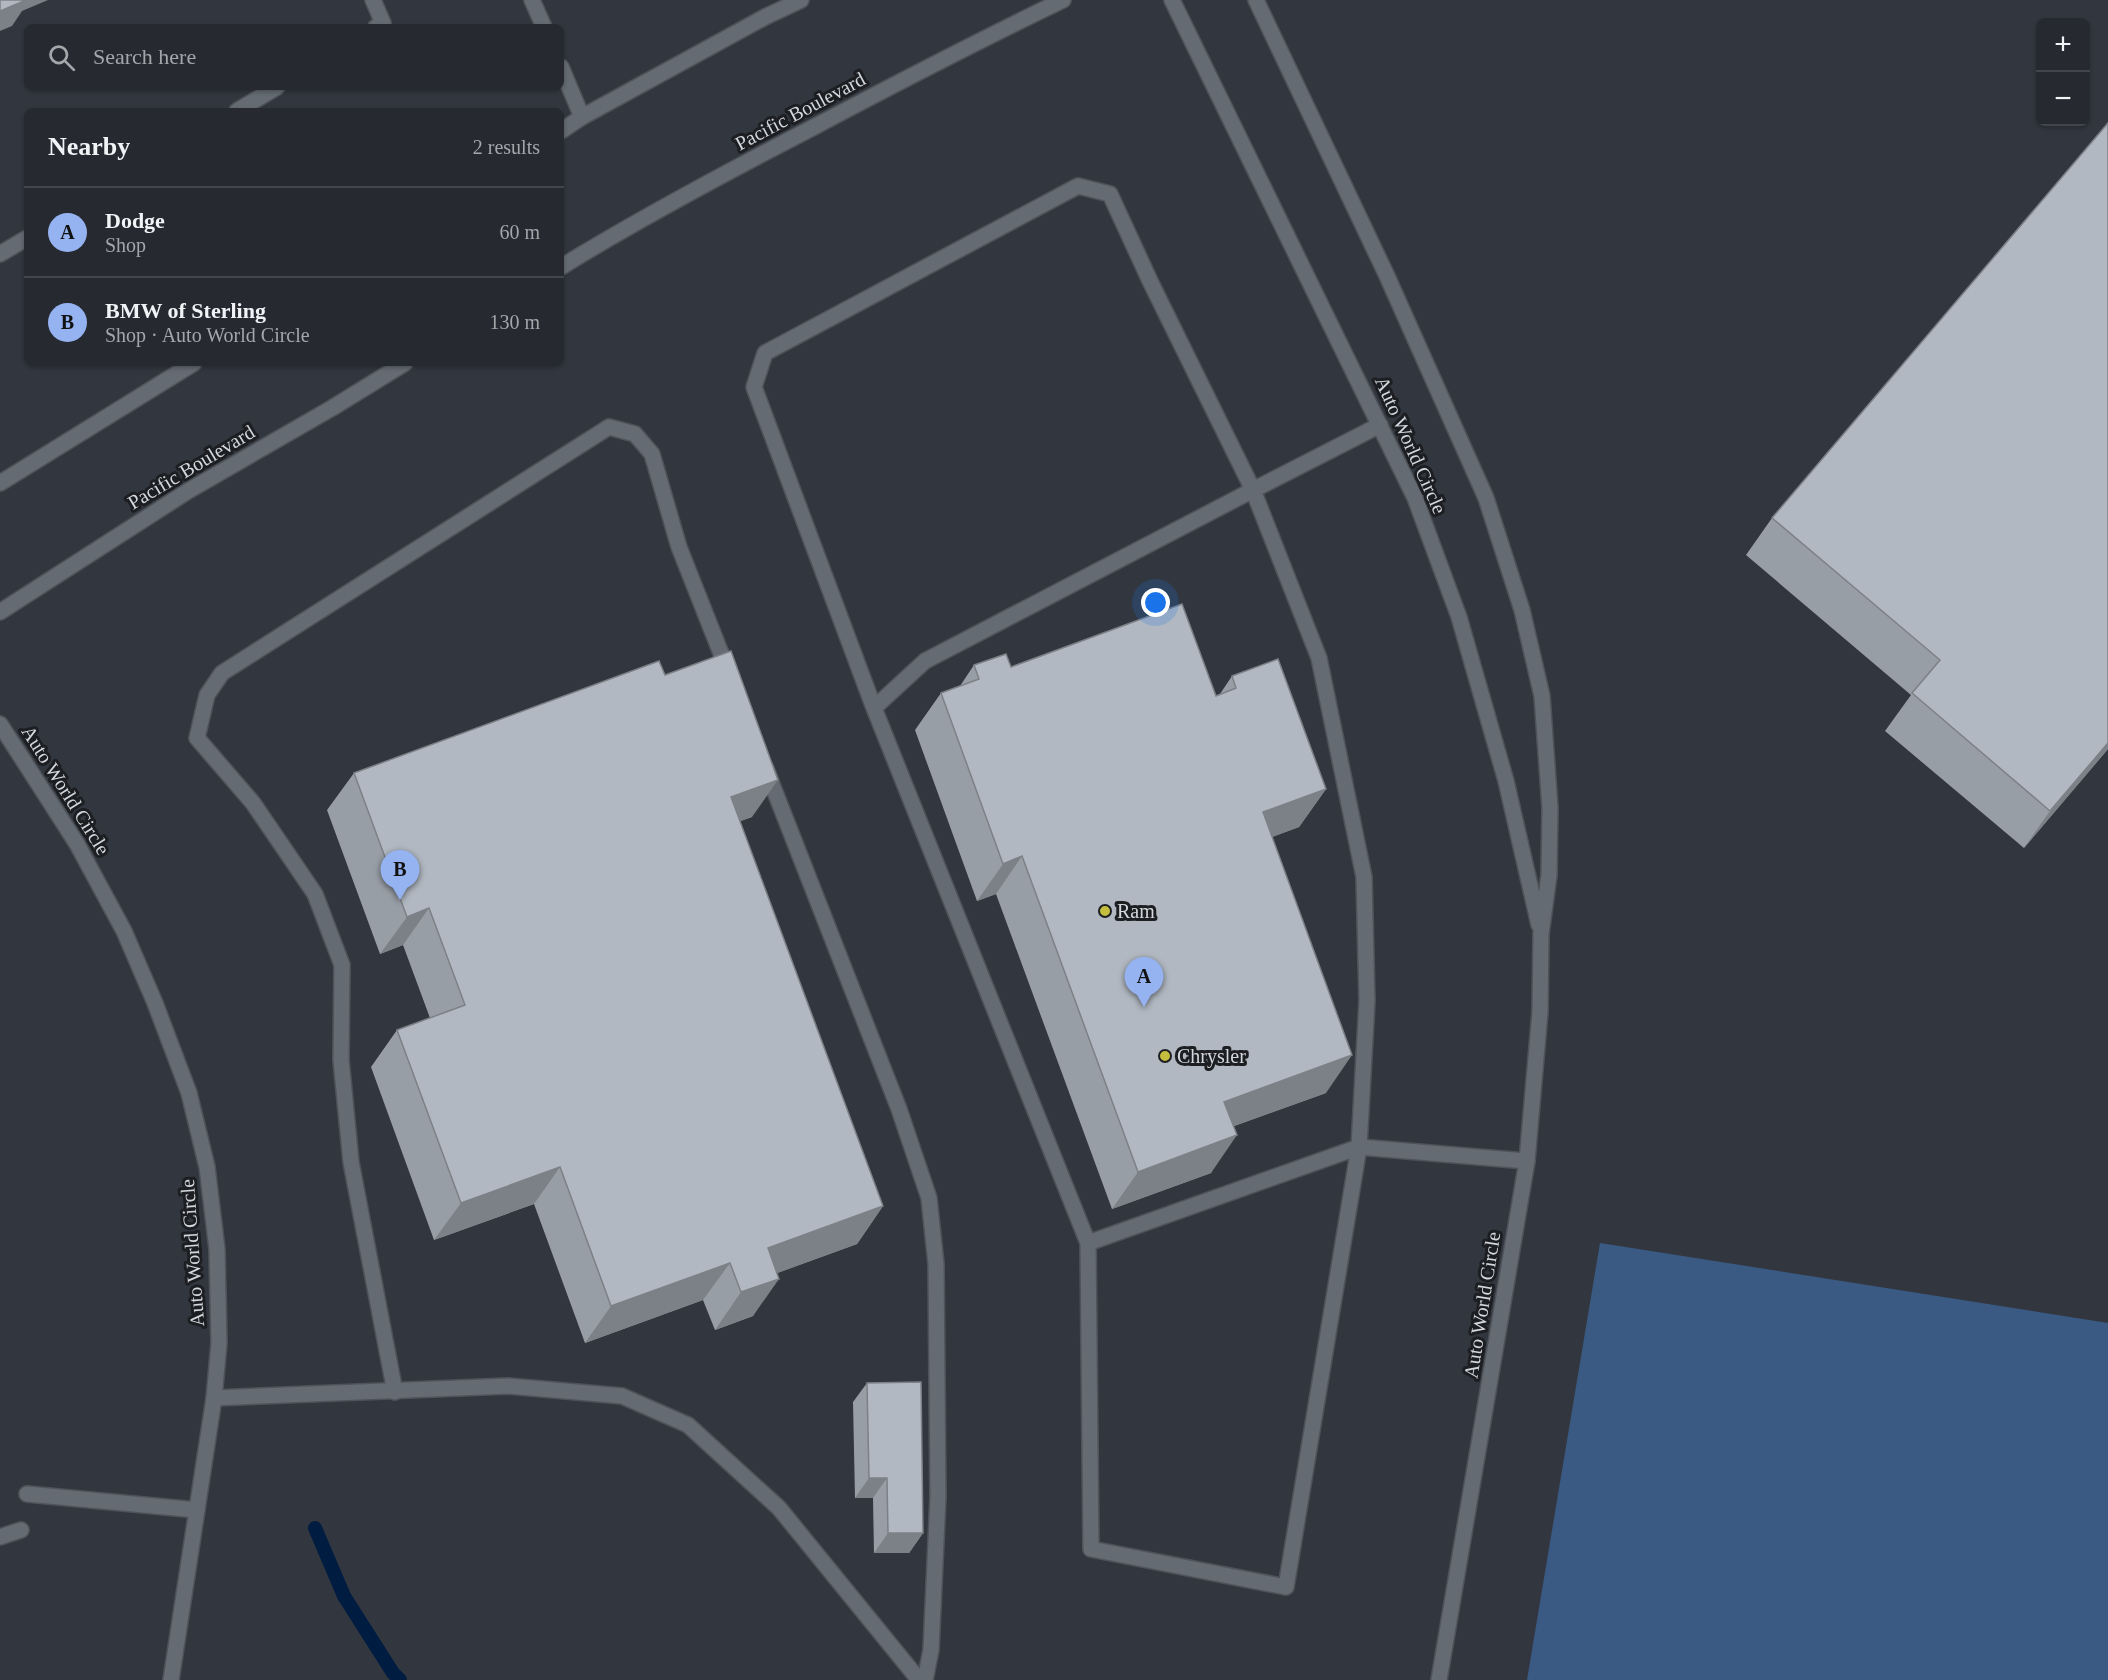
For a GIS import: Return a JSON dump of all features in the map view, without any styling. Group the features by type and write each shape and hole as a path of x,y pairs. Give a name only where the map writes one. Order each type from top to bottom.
{"street":[{"path":"373,0 383,23 381,24"},
{"path":"532,0 543,24"},
{"path":"564,129 765,17 801,0"},
{"name":"Pacific Boulevard","path":"564,265 620,231 767,152 977,41 1063,0"},
{"name":"Auto World Circle","path":"1172,0 1415,498 1459,617 1506,781 1541,934"},
{"name":"Auto World Circle","path":"1256,0 1387,276 1486,498 1522,610 1542,696 1550,808 1549,875 1541,934 1540,1012 1527,1161 1439,1680"},
{"path":"564,74 582,117"},
{"path":"242,108 272,90"},
{"path":"1078,186 1110,194 1150,282 1253,490 1319,658 1364,877 1367,1001 1359,1147 1286,1587 1091,1549 1089,1242 874,708 754,387 765,353 1078,186"},
{"path":"0,254 24,240"},
{"path":"0,483 189,366"},
{"name":"Pacific Boulevard","path":"0,612 188,491 400,366"},
{"path":"874,708 925,661 1380,425"},
{"path":"395,1392 351,1162 341,1060 342,966 315,894 253,803 197,738 207,695 222,673 609,427 635,434 652,454 679,547 735,691"},
{"name":"Auto World Circle","path":"0,724 77,844 124,931 155,1003 189,1093 207,1167 217,1249 219,1343 214,1398 171,1680"},
{"path":"761,757 899,1109 929,1198 936,1264 938,1497 931,1650 925,1680"},
{"path":"1089,1242 1359,1147 1527,1161"},
{"path":"214,1398 508,1386 622,1396 688,1425 779,1508 919,1680"},
{"path":"27,1494 197,1510"},
{"path":"0,1537 21,1530"}],"shaded area":[{"path":"1600,1243 2108,1323 2108,1680 1527,1680"}],"building":[{"path":"0,0 26,0 0,11"},
{"path":"2108,123 2108,743 2050,811 1912,693 1940,660 1772,518"},
{"path":"1182,604 1216,696 1236,688 1232,676 1278,659 1326,789 1263,812 1352,1055 1224,1102 1237,1135 1138,1172 1022,856 1003,864 941,693 979,679 974,665 1006,654 1011,667"},
{"path":"731,651 778,780 731,797 883,1206 768,1248 779,1279 741,1292 730,1263 611,1306 560,1167 461,1203 397,1030 465,1005 429,908 407,917 354,773 659,661 665,675"},
{"path":"921,1382 923,1533 888,1533 887,1478 869,1478 867,1383"}],"waterway":[{"path":"315,1528 344,1596 393,1673 400,1680"}],"place":[{"name":"BMW of Sterling","path":"400,900"},
{"name":"Ram","path":"1105,911"},
{"name":"Dodge","path":"1144,1007"},
{"name":"Chrysler","path":"1165,1056"}]}
